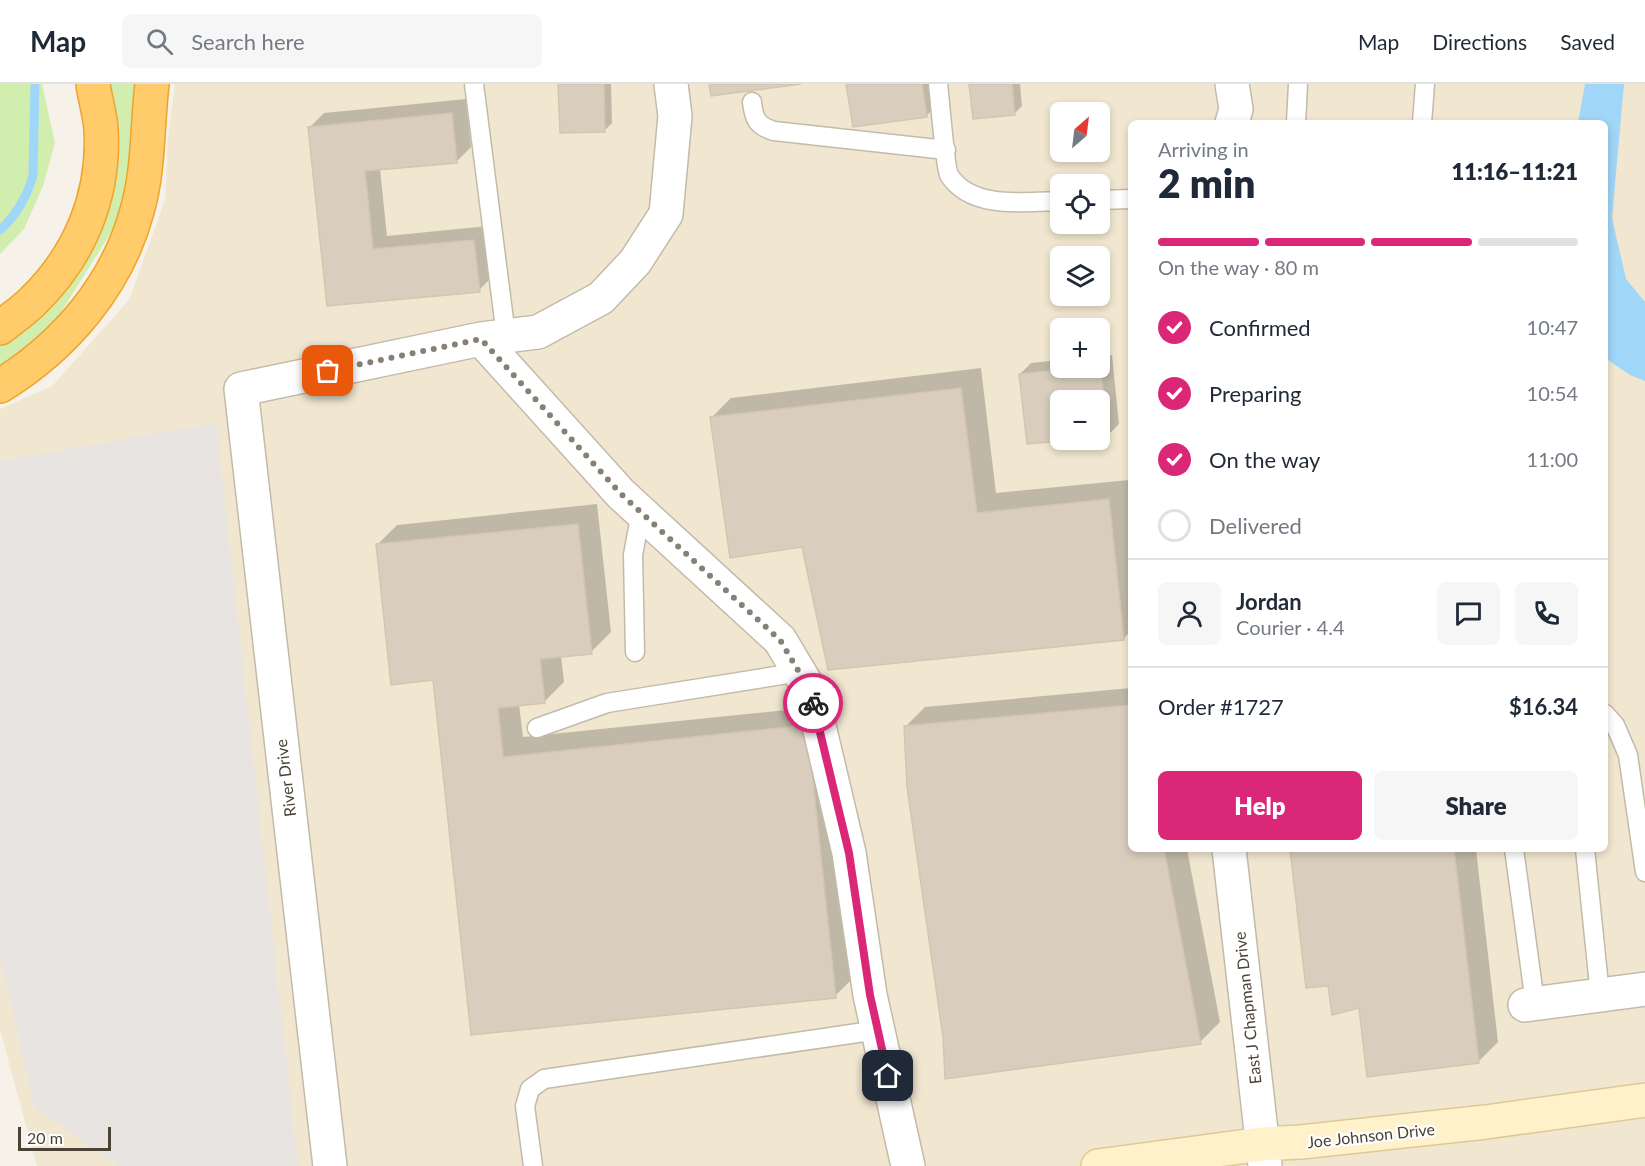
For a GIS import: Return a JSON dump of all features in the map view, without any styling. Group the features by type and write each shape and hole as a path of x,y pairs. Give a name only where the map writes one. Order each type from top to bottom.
{"highway":[{"path":"0,328 32,302 67,262 87,224 99,179 101,128 93,84"},
{"path":"0,386 48,352 69,331 100,294 120,258 138,210 146,156 152,84"}],"street":[{"path":"494,338 538,332 601,298 635,262 666,214 675,116 671,84"},
{"path":"1232,84 1236,109 1233,120"},
{"path":"494,338 621,494 780,640 811,692 849,853 870,995 908,1166"},
{"name":"River Drive","path":"330,1166 241,389 494,338"},
{"name":"East J Chapman Drive","path":"1229,852 1264,1155"},
{"path":"1530,1004 1645,989"},
{"name":"Joe Johnson Drive","path":"1098,1166 1264,1155 1301,1143 1486,1122 1645,1100"}],"lane":[{"path":"474,84 494,338"},
{"path":"938,84 948,174 967,193 999,203 1050,201"},
{"path":"1296,120 1298,84"},
{"path":"1422,120 1425,84"},
{"path":"752,102 754,119 762,128 774,131 946,150"},
{"path":"1110,200 1128,200"},
{"path":"636,652 633,555 641,512"},
{"path":"537,728 607,703 800,672"},
{"path":"1608,717 1615,725 1628,755 1645,872"},
{"path":"1514,852 1530,1004"},
{"path":"1585,852 1600,994"},
{"path":"533,1166 525,1106 530,1089 544,1079 878,1030"}],"shaded area":[{"path":"175,84 1645,84 1645,1166 37,1166 0,1030 0,409 52,386 129,300 165,200 168,136"},
{"path":"216,423 298,1166 119,1166 35,1108 0,957 0,461"}],"green space":[{"path":"0,84 42,84 55,143 43,186 24,229 0,254"},
{"path":"106,84 138,84 130,202 36,352 0,369 0,338 56,298"}],"water":[{"path":"1585,84 1624,84 1612,218 1626,279 1645,302 1645,381 1630,375 1608,360 1608,120 1579,120"}],"building":[{"path":"558,84 604,84 605,132 560,133"},
{"path":"709,84 801,84 711,96"},
{"path":"846,84 922,84 927,117 853,127"},
{"path":"969,84 1012,84 1015,115 973,119"},
{"path":"452,113 457,163 365,171 373,249 474,240 480,292 327,306 308,127"},
{"path":"1050,371 1050,378 1102,378 1103,390 1050,390 1050,442 1027,444 1019,374"},
{"path":"961,388 977,513 1109,499 1124,640 828,670 802,547 730,558 710,417"},
{"path":"578,524 592,654 540,659 545,703 498,708 503,757 807,725 836,998 471,1035 433,680 391,685 376,544"},
{"path":"1128,705 1128,852 1165,852 1201,1044 945,1079 943,1037 907,787 904,726"},
{"path":"1290,852 1454,852 1479,1063 1367,1077 1359,1008 1332,1015 1328,986 1306,988"}],"waterway":[{"path":"0,230 20,205 33,175 35,84"}],"way so far":[{"path":"328,371 481,339 621,494 780,640 811,692 813,703"}],"route":[{"path":"813,703 849,853 870,995 888,1076"}]}
